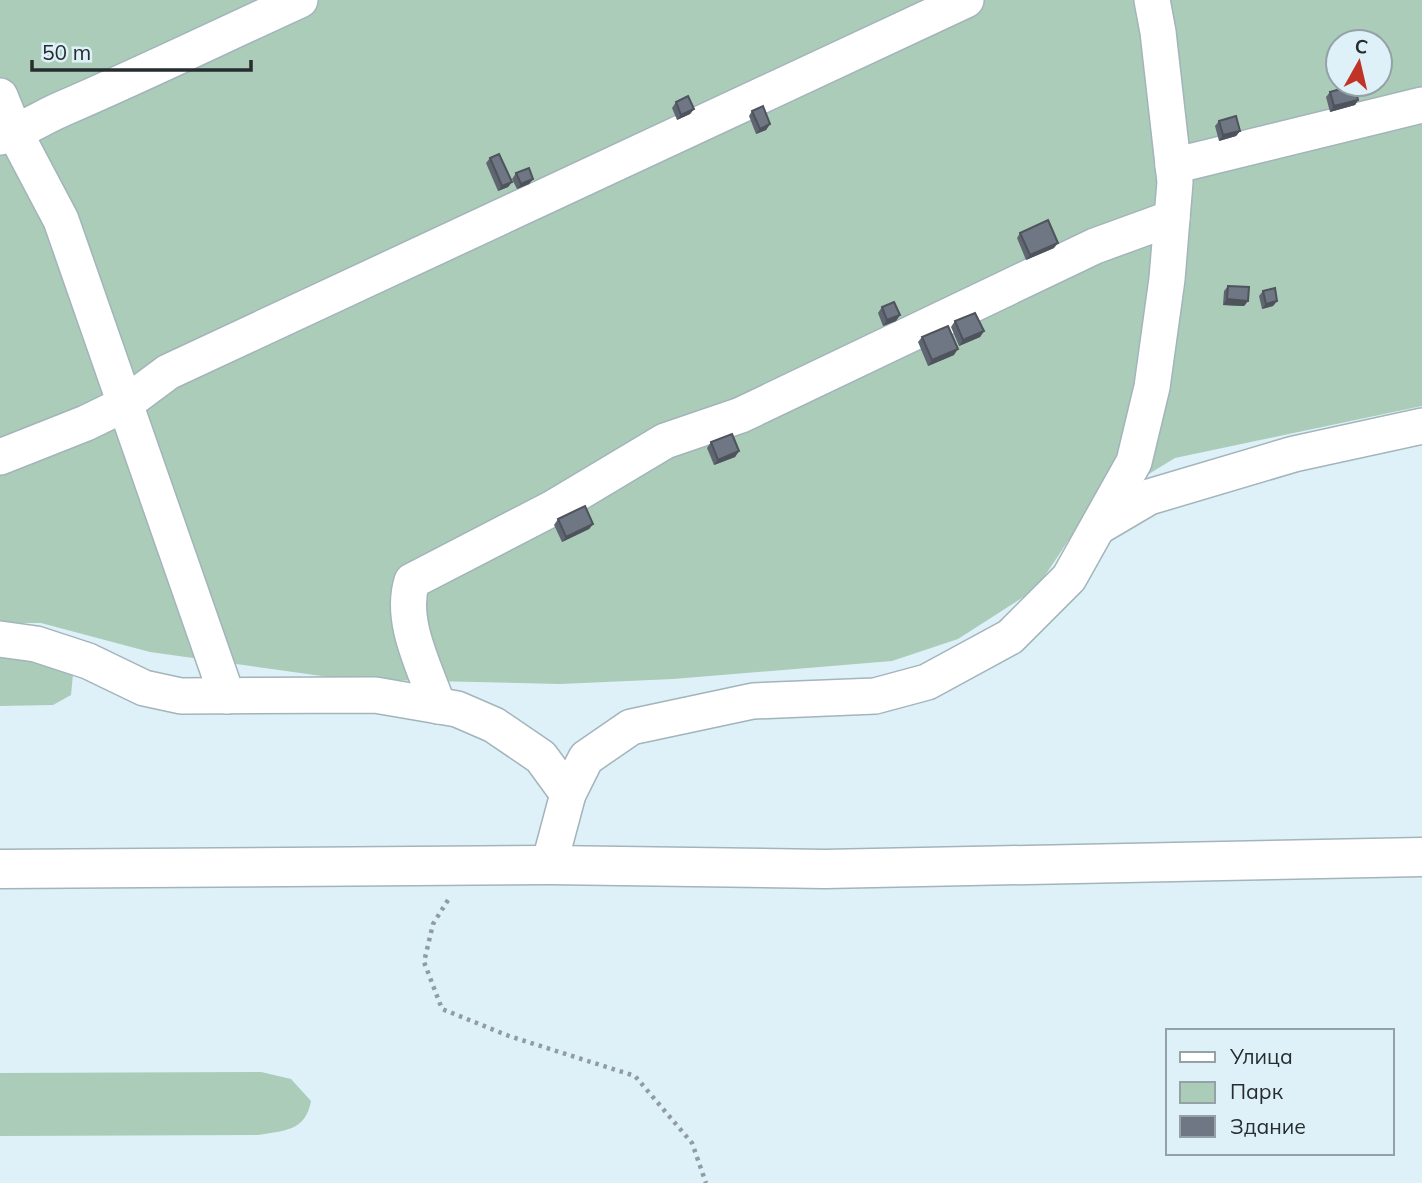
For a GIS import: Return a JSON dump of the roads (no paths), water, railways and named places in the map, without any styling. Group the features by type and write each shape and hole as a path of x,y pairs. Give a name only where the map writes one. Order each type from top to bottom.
{"main road":[{"path":"0,869 549,865 825,869 1422,857"}],"lane":[{"path":"7,135 300,0"},
{"path":"0,457 86,423 125,404 168,372 966,0"},
{"path":"549,865 568,794 586,758 631,727 753,701 875,696 927,682 1010,637 1069,578 1134,462 1152,387 1167,279 1175,182 1152,0"},
{"path":"0,96 7,135 61,220 227,696"},
{"path":"1173,166 1422,104"},
{"path":"438,706 410,625 408,594 412,581 553,508 665,441 740,415 1095,246 1172,218"},
{"path":"1098,527 1149,497 1294,454 1422,426"},
{"path":"0,639 36,644 88,661 144,688 181,696 375,695 457,709 494,725 541,757 568,794"}]}
